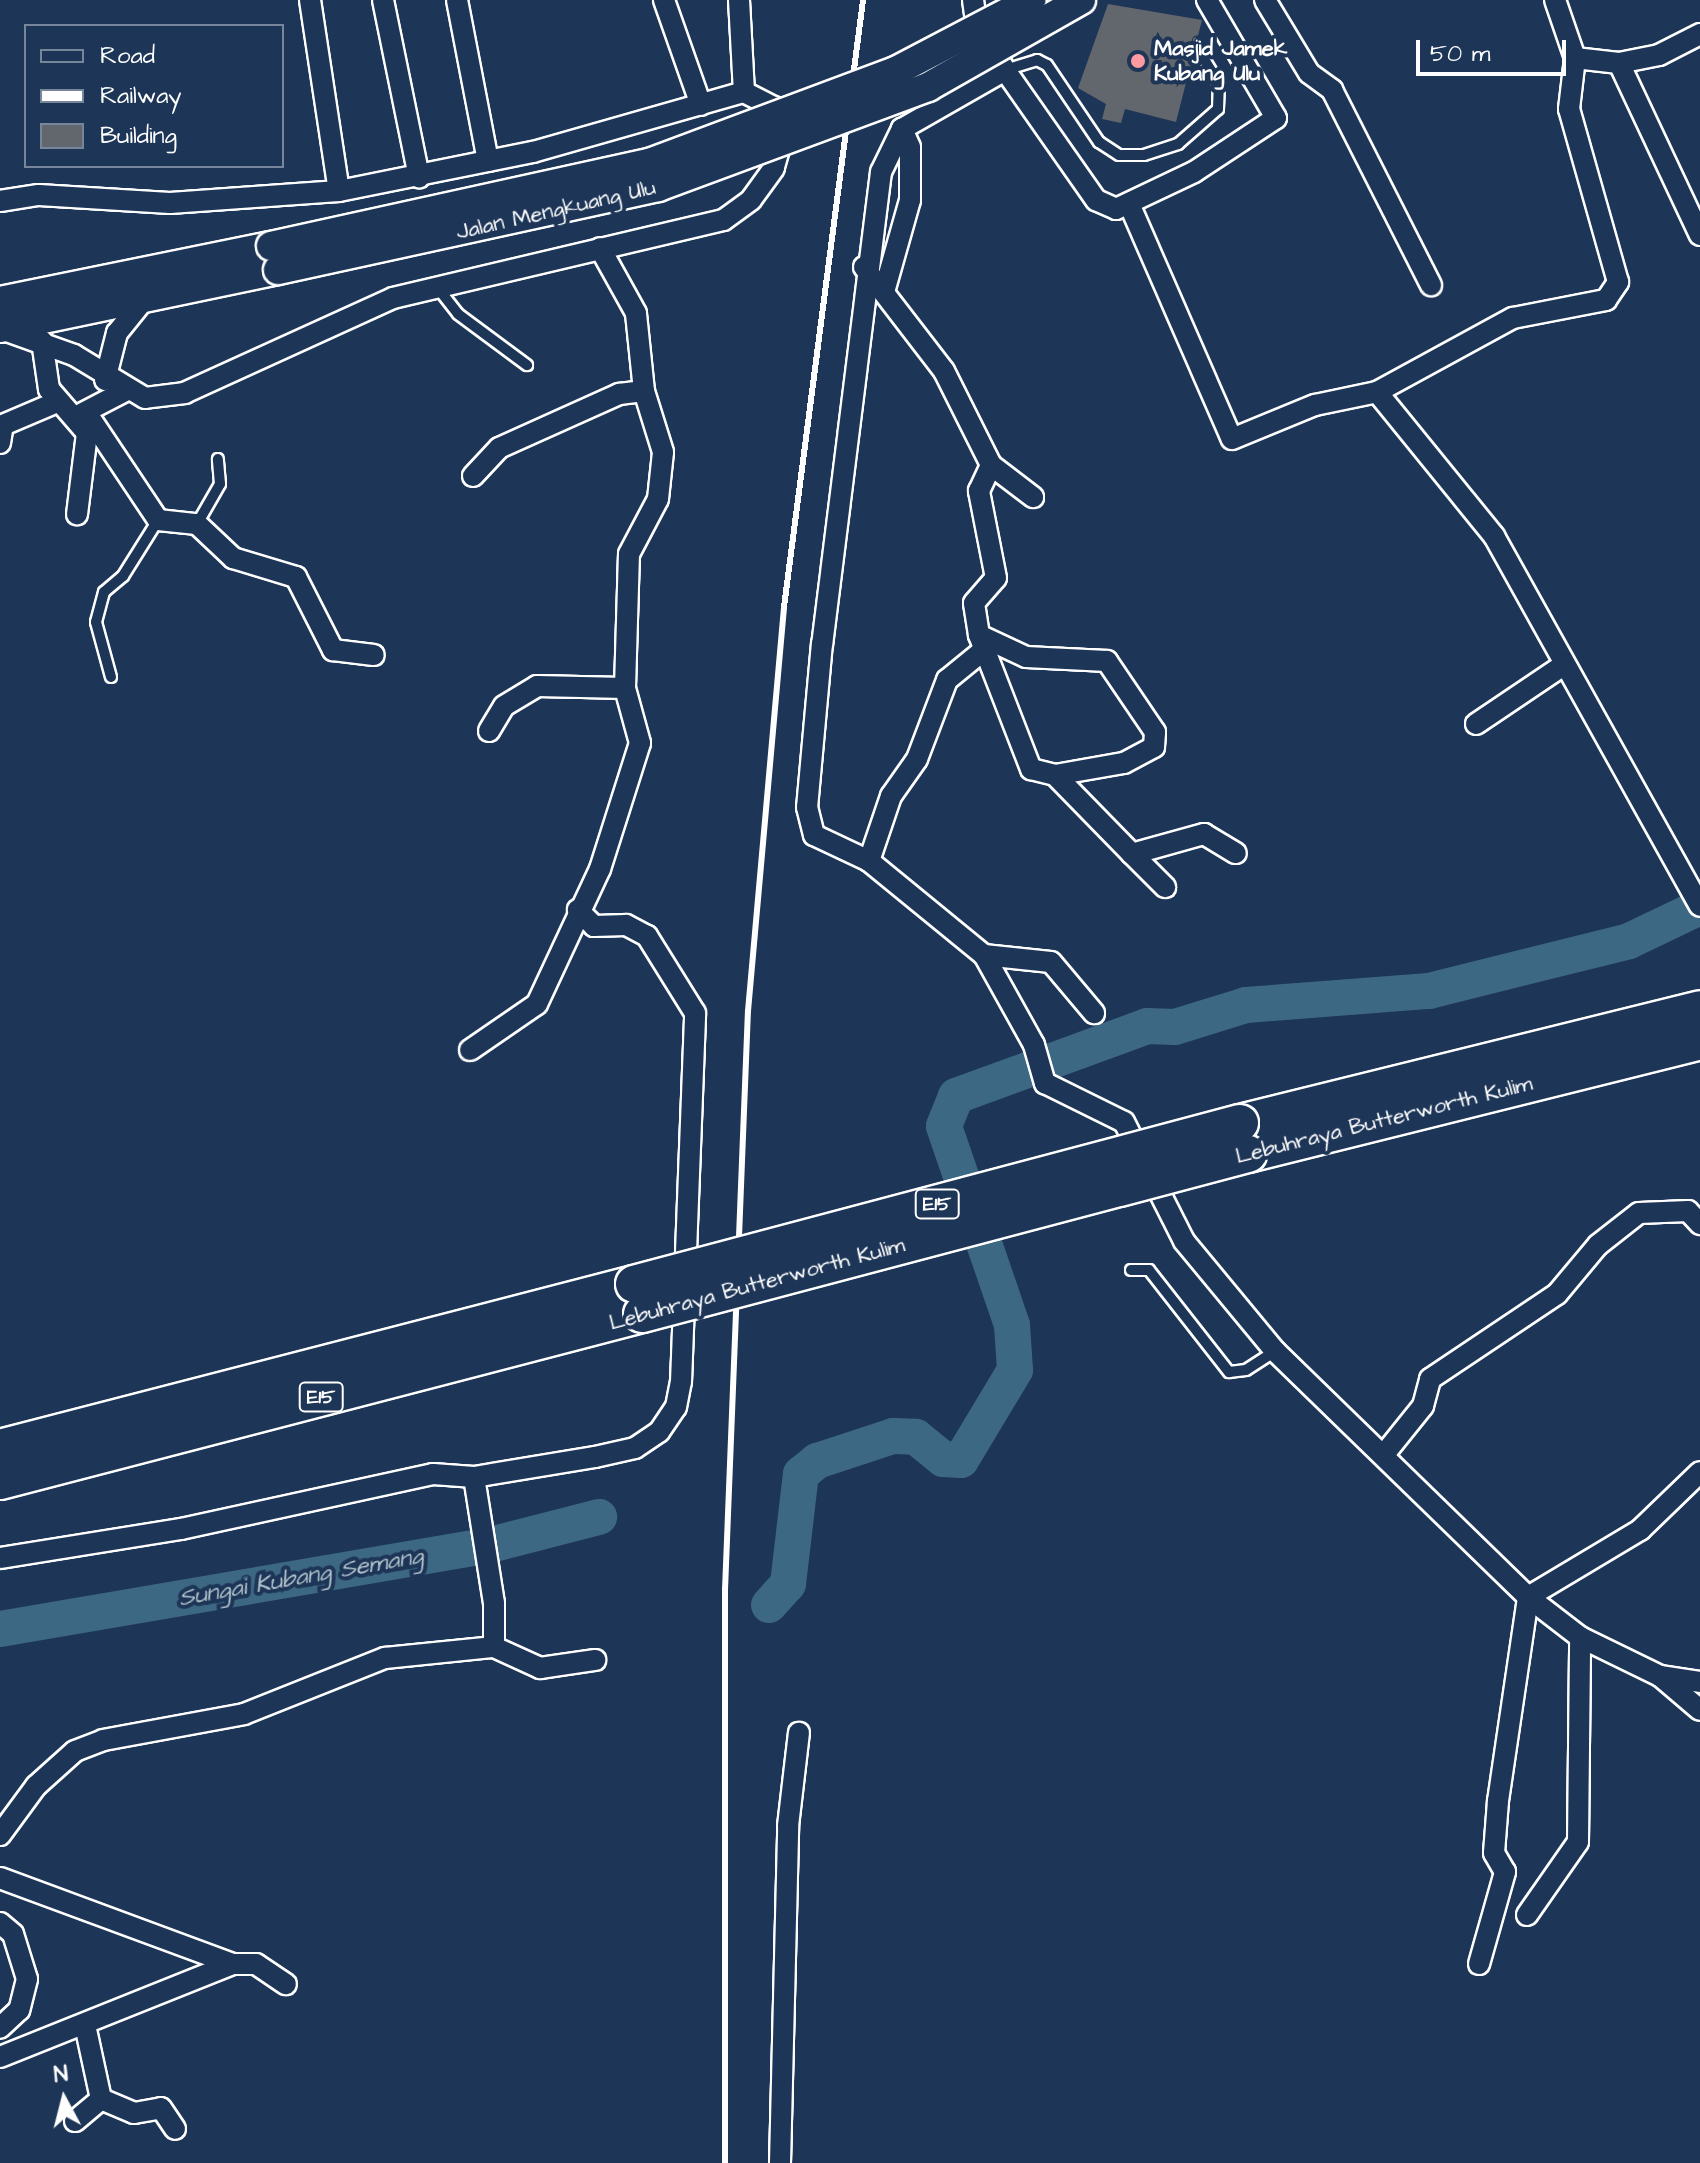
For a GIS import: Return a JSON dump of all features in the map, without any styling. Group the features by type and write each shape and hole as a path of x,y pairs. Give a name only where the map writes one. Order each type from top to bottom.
{"highway":[{"name":"Lebuhraya Butterworth Kulim","path":"0,1481 638,1299 1244,1138 1700,1009"},
{"name":"Lebuhraya Butterworth Kulim","path":"1244,1138 1700,1041"},
{"name":"Lebuhraya Butterworth Kulim","path":"0,1448 638,1299"}],"main road":[{"name":"Jalan Mengkuang Ulu","path":"0,328 146,297 274,258 652,162 896,71 1031,0"},
{"name":"Jalan Mengkuang Ulu","path":"0,301 274,258 658,187 928,87 1081,0"}],"street":[{"path":"310,0 339,191"},
{"path":"383,0 419,177"},
{"path":"457,0 488,161"},
{"path":"664,0 701,105"},
{"path":"739,0 744,92"},
{"path":"973,0 976,22 1005,70 1096,200 1130,206 1276,118 1207,0"},
{"path":"1265,0 1309,73 1332,90 1431,285"},
{"path":"1130,206 1232,439 1315,405 1377,392 1513,318 1606,300 1618,282 1569,109 1575,58 1555,0"},
{"path":"1575,58 1619,63 1659,55 1700,34"},
{"path":"1619,63 1700,235"},
{"path":"1005,70 902,129 881,172 864,267 807,807 814,835 869,861 984,955 1037,1056 1045,1083 1124,1122 1184,1241 1275,1351 1386,1452 1528,1597 1580,1637 1660,1676 1700,1710"},
{"path":"0,201 39,195 170,203 339,191 488,161 744,92 774,107 784,132 774,168 751,200 723,220 436,286 348,315 185,393 145,398 125,391 105,380 74,355 0,328"},
{"path":"884,292 910,200 910,147 902,129"},
{"path":"470,1050 537,1004 578,910 600,869 640,743 625,688 629,554 658,499 663,452 644,391 636,313 600,248"},
{"path":"864,267 944,371 991,465 1033,497"},
{"path":"105,380 117,333 146,297"},
{"path":"42,341 57,402 82,415 158,520 197,524 233,558 301,582 333,650 374,655"},
{"path":"82,415 125,391"},
{"path":"473,476 499,448 619,394 644,391"},
{"path":"1377,392 1494,536 1695,897"},
{"path":"1,432 57,402"},
{"path":"77,514 87,433 82,415"},
{"path":"982,642 1026,657 1107,661 1155,732 1154,747 1124,763 1055,775 1031,769 982,642 974,603 996,578 979,491 991,465"},
{"path":"869,861 891,796 917,759 947,680 982,642"},
{"path":"1476,724 1565,664"},
{"path":"489,731 504,706 537,686 625,688"},
{"path":"1055,775 1165,887"},
{"path":"1132,854 1204,834 1236,853"},
{"path":"0,1558 181,1529 433,1474 474,1477 635,1448 659,1432 679,1394 695,1013 647,936 626,925 594,926 578,910"},
{"path":"984,955 1051,962 1094,1013"},
{"path":"1386,1452 1423,1406 1430,1379 1557,1294 1598,1245 1639,1213 1688,1211 1700,1224"},
{"path":"1528,1597 1640,1530 1700,1472"},
{"path":"474,1477 494,1647"},
{"path":"1479,1964 1505,1872 1494,1853 1498,1801 1528,1597"},
{"path":"1527,1915 1578,1842 1580,1637"},
{"path":"0,1835 36,1786 75,1751 103,1740 244,1714 385,1658 494,1647 540,1668 595,1660"},
{"path":"1660,1676 1700,1682"},
{"path":"780,2163 788,1826 799,1733"},
{"path":"0,1878 232,1964 256,1964 286,1984"},
{"path":"0,1923 13,1934 27,1979 19,2010 0,2028"},
{"path":"0,2057 232,1964"},
{"path":"85,2025 101,2099"},
{"path":"75,2121 101,2099"},
{"path":"101,2099 126,2112 161,2108 175,2129"}],"lane":[{"path":"1005,70 1022,62 1047,65 1099,142 1119,155 1144,155 1178,144 1218,109 1219,84 1206,62"},
{"path":"436,286 458,314 527,365"},
{"path":"197,524 220,484 218,459"},
{"path":"111,677 96,622 104,592 123,576 158,520"},
{"path":"1131,1270 1149,1270 1229,1372 1275,1351"}],"building":[{"name":"Masjid Jamek Kubang Ulu","path":"1108,4 1202,20 1176,122 1125,109 1121,123 1102,119 1106,104 1078,88"}],"waterway":[{"name":"Sungai Kubang Semang","path":"769,1605 788,1584 801,1474 817,1461 893,1436 916,1437 943,1459 961,1460 1015,1370 1012,1325 944,1126 956,1096 1147,1026 1175,1027 1246,1005 1429,991 1629,941 1700,907"},
{"name":"Sungai Kubang Semang","path":"0,1629 482,1547 599,1517"}],"railway":[{"path":"725,2163 725,1590 748,1011 784,607 863,0"}],"place":[{"name":"Masjid Jamek Kubang Ulu","path":"1138,61"}]}
